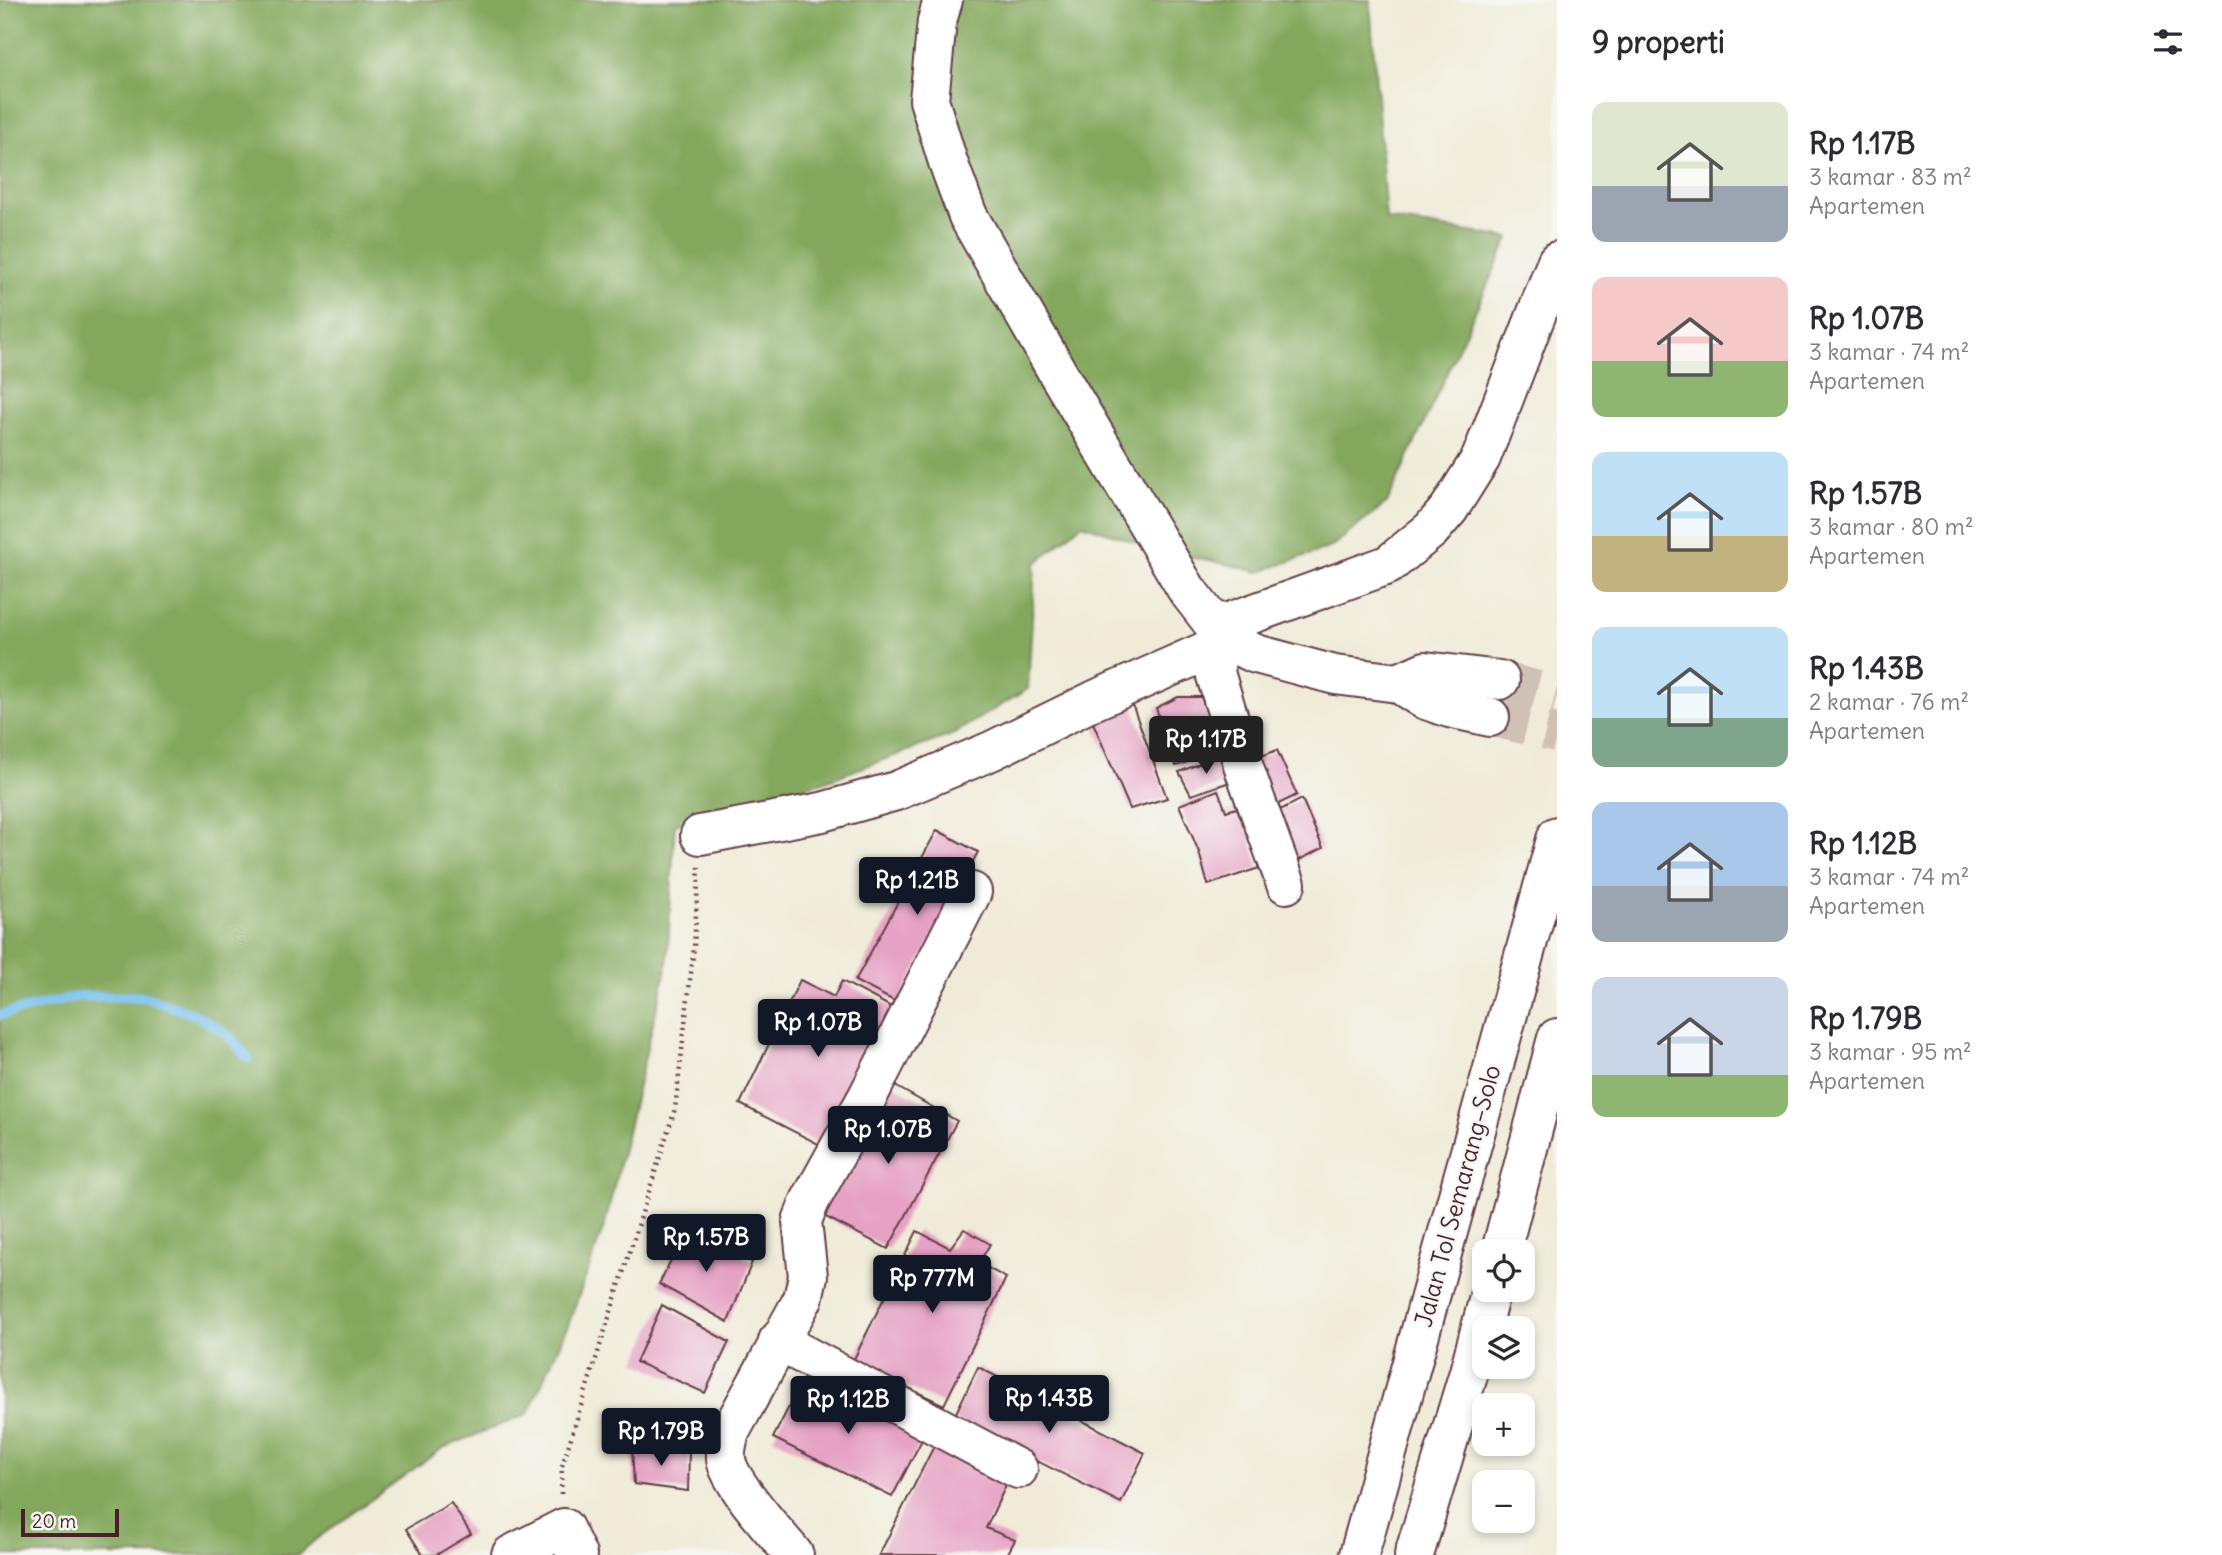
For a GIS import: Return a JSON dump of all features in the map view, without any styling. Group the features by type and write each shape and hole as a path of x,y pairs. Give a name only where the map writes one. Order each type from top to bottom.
{"main road":[{"path":"943,0 937,21 929,100 968,216 1187,590 1220,636 1256,654 1335,675 1398,683 1423,699 1490,717"},
{"path":"700,835 822,812 896,791 991,751 1220,636 1388,565 1431,530 1449,509 1481,458 1557,261"},
{"path":"1220,636 1216,676 1245,771 1286,884"},
{"path":"1398,683 1425,671 1500,680"},
{"name":"Jalan Tol Semarang–Solo","path":"1359,1555 1413,1366 1492,1063 1557,836"},
{"path":"794,1555 748,1498 726,1462 730,1432 803,1299 808,1276 802,1221 810,1201 868,1096 972,892"},
{"path":"1504,1239 1557,1038"},
{"path":"1414,1555 1488,1302"},
{"path":"778,1341 1018,1469"},
{"path":"511,1555 571,1542"}],"path":[{"path":"571,1542 561,1494 562,1466 675,1109 694,947 700,835"}],"green space":[{"path":"0,0 1370,0 1386,219 1509,238 1387,503 1331,547 1259,572 1209,560 1177,556 1082,524 1035,564 1028,689 951,735 823,782 675,824 667,965 605,1224 567,1328 528,1414 443,1448 298,1555 0,1555"}],"building":[{"path":"1129,696 1167,798 1130,809 1088,711"},
{"path":"1178,697 1201,697 1209,719 1231,747 1176,766 1156,708"},
{"path":"1277,750 1297,795 1266,810 1246,762"},
{"path":"1221,755 1230,782 1191,795 1179,772"},
{"path":"1218,790 1226,811 1237,808 1249,834 1259,868 1208,885 1199,852 1179,805"},
{"path":"1302,799 1323,848 1289,865 1270,815"},
{"path":"937,830 978,852 898,1003 855,981"},
{"path":"800,980 834,997 842,981 899,1011 826,1148 740,1104"},
{"path":"888,1082 957,1121 888,1249 818,1213"},
{"path":"687,1228 752,1262 728,1322 659,1284"},
{"path":"964,1229 990,1244 979,1263 1006,1278 944,1405 853,1361 917,1231 950,1248"},
{"path":"662,1305 729,1342 705,1393 636,1362"},
{"path":"978,1367 1145,1453 1121,1503 953,1419"},
{"path":"805,1375 924,1436 892,1497 773,1438"},
{"path":"632,1446 689,1452 688,1491 634,1484"},
{"path":"934,1446 1007,1483 986,1528 1015,1540 1007,1555 879,1555"},
{"path":"451,1503 471,1534 436,1555 423,1555 406,1529"}],"waterway":[{"path":"0,1015 81,996 145,997 198,1016 228,1035 248,1058"}],"tunnel":[{"path":"1500,680 1557,695"},
{"path":"1490,717 1557,733"}]}
